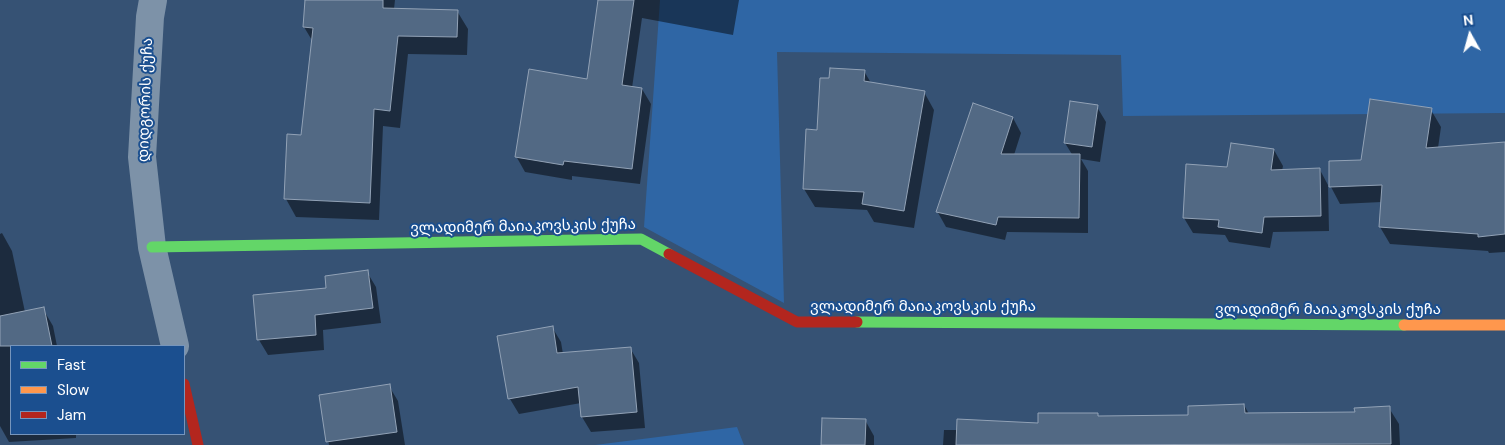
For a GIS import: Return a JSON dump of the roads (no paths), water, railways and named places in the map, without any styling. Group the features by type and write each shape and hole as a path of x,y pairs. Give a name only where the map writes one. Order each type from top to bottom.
{"street":[{"name":"დიდგორის ქუჩა","path":"153,0 150,17 142,157 152,247 175,345"},
{"name":"ვლადიმერ მაიაკოვსკის ქუჩა","path":"152,247 642,239 797,322 1505,325"},
{"path":"185,388 198,445"}]}
